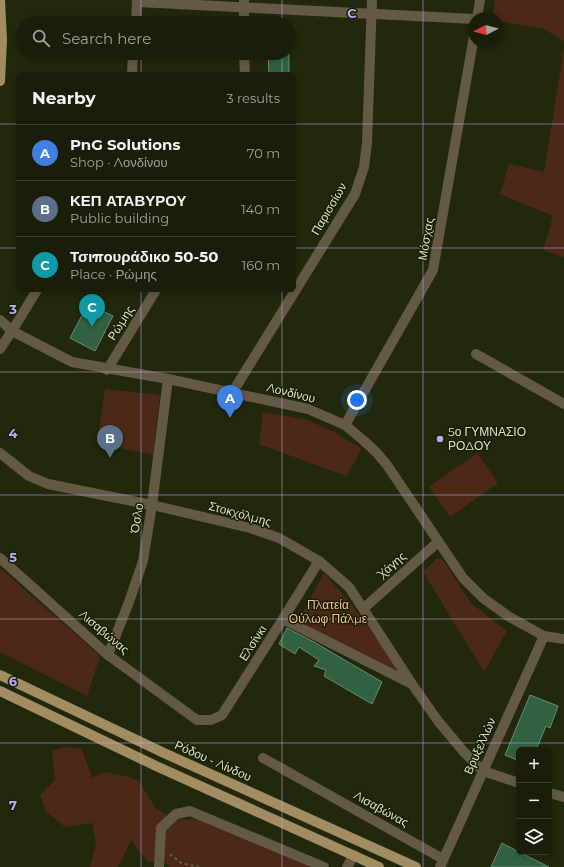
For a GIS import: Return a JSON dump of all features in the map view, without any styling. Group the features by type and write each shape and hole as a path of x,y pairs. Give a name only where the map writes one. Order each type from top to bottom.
{"main road":[{"path":"0,0 2,40 0,81"},
{"name":"Ρόδου - Λίνδου","path":"0,675 164,753 416,867"},
{"path":"0,691 156,766 379,867"}],"street":[{"name":"Παρισσίων","path":"296,289 355,194 364,166 367,143 372,0"},
{"path":"478,12 480,0"},
{"path":"137,16 138,1 244,4 372,14 468,19"},
{"path":"244,4 244,16"},
{"name":"Μόσχας","path":"345,425 433,270 472,48"},
{"path":"132,72 133,60"},
{"path":"244,60 245,72"},
{"path":"0,349 36,292"},
{"name":"Ρώμης","path":"107,370 155,292"},
{"name":"Παρισσίων","path":"232,393 294,292"},
{"name":"Λονδίνου","path":"0,320 12,331 72,362 308,409 345,425 367,444 387,465 463,578 483,598 508,616 544,636 564,639"},
{"path":"476,354 564,404"},
{"name":"Όσλο","path":"108,655 130,602 143,560 152,505 168,380"},
{"name":"Στοκχόλμης","path":"0,453 29,476 48,484 152,505 250,528 279,538 319,561 349,587 412,684 438,721 464,752 483,771 516,782"},
{"name":"Χάγης","path":"364,608 438,542"},
{"name":"Λισαβώνας","path":"0,558 108,655 197,720"},
{"name":"Ελσίνκι","path":"197,720 210,720 222,715 284,620 319,561"},
{"path":"284,620 412,684"},
{"name":"Βρυξελλών","path":"441,863 544,636"},
{"name":"Λισαβώνας","path":"263,758 441,863"},
{"path":"552,793 564,798"},
{"path":"159,867 161,828 176,814 190,810 324,867"},
{"path":"347,867 354,855"}],"path":[{"path":"160,844 181,863 199,867"}],"green space":[{"path":"495,0 564,0 564,41 544,29 504,22 504,12 493,12"},
{"path":"564,48 564,257 543,250 553,216 500,194 509,164 544,172"},
{"path":"105,389 160,395 153,455 97,443"},
{"path":"263,412 308,420 336,433 362,449 346,476 259,444"},
{"path":"477,453 498,483 450,517 429,487"},
{"path":"437,558 443,560 471,603 507,631 484,672 423,572"},
{"path":"0,568 100,656 87,696 0,652"},
{"name":"Πλατεία Ούλωφ Πάλμε","path":"324,573 350,603 397,667 392,673 299,620"},
{"path":"65,747 82,749 92,778 104,772 126,776 139,781 156,809 171,817 187,820 203,816 299,856 311,867 169,867 166,863 148,862 131,840 118,867 90,867 96,843 92,823 65,827 46,812 40,795 55,780 52,751"}],"building":[{"path":"268,60 289,60 289,72 269,72"},
{"path":"88,304 113,316 95,351 70,338"},
{"path":"287,628 382,682 372,704 324,676 326,670 314,666 319,660 299,647 295,654 279,644"},
{"path":"530,695 558,706 550,728 546,726 537,747 516,747 516,760 505,755"},
{"path":"502,843 516,850 516,855 525,855 549,867 491,867"}],"place":[{"name":"Τσιπουράδικο 50-50","path":"92,327"},
{"name":"PnG Solutions","path":"230,418"},
{"name":"5ο ΓΥΜΝΑΣΙΟ ΡΟΔΟΥ","path":"440,439"},
{"name":"ΚΕΠ ΑΤΑΒΥΡΟΥ","path":"110,458"}]}
